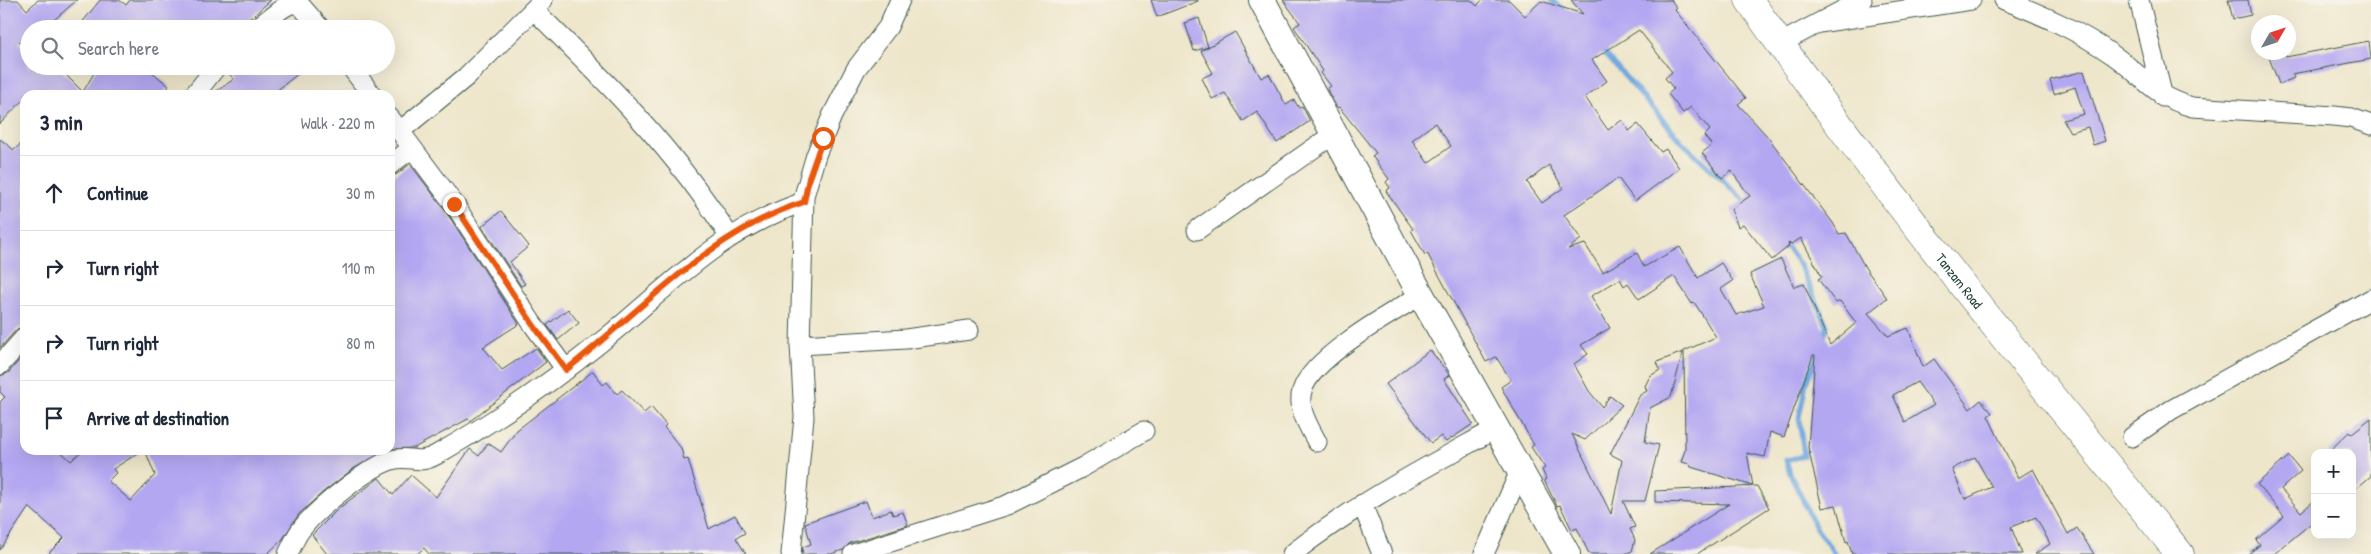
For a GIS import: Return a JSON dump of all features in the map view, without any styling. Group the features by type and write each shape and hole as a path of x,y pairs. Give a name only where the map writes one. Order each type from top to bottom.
{"highway":[{"name":"Tanzam Road","path":"1749,0 1941,257 2180,554"}],"main road":[{"path":"1262,0 1421,296 1567,554"}],"street":[{"path":"791,554 804,417 800,346 804,202 816,155 832,116 856,69 888,27 900,0"},
{"path":"1780,44 1862,0"},
{"path":"1819,23 1971,0"},
{"path":"2004,0 2078,31 2116,57 2163,97 2192,107 2334,116 2369,128"},
{"path":"2139,0 2163,97"},
{"path":"267,20 292,4 305,10 313,20"},
{"path":"566,370 532,323 454,204 395,124 466,78 539,5 628,103 704,198 729,236"},
{"path":"198,90 210,75"},
{"path":"357,75 368,90"},
{"path":"1197,230 1334,134"},
{"path":"395,161 412,148"},
{"path":"288,554 300,531 310,520 368,471 396,459 425,461 498,417 566,370 690,266 729,236 762,217 804,202"},
{"path":"1317,442 1302,408 1301,393 1307,380 1341,348 1421,296"},
{"path":"2132,438 2171,410 2371,299"},
{"path":"800,346 906,339 969,330"},
{"path":"0,365 20,343"},
{"path":"1292,554 1322,530 1362,504 1497,428"},
{"path":"853,554 1007,505 1083,467 1144,430"},
{"path":"1484,554 1520,470"},
{"path":"1362,504 1382,554"}],"building":[{"path":"0,0 18,0 27,10 38,0 77,0 54,20 20,20 20,75 66,75 81,90 20,90 20,103 0,124"},
{"path":"100,0 119,0 126,5 130,0 271,0 248,20 84,20"},
{"path":"1151,0 1198,0 1198,1 1157,17"},
{"path":"1283,0 1471,0 1477,6 1482,0 1509,0 1525,16 1541,1 1583,14 1571,0 1671,0 1677,8 1675,10 1746,98 1738,104 1767,136 1833,223 1839,234 1846,233 1866,269 1887,298 1868,313 1888,336 1908,328 1923,367 1934,359 1970,409 1981,400 1992,413 1988,416 2018,478 2033,469 2068,534 2077,528 2094,554 2035,554 2050,544 2036,517 2011,527 2022,554 1852,554 1848,541 1846,542 1836,505 1822,508 1808,447 1815,355 1813,355 1784,437 1770,432 1765,457 1747,453 1753,486 1691,467 1690,464 1681,462 1685,450 1684,351 1716,337 1694,302 1692,304 1674,276 1639,299 1628,283 1624,286 1620,279 1591,296 1610,328 1581,345 1588,354 1574,364 1589,391 1602,407 1610,396 1622,405 1585,440 1572,434 1611,514 1622,460 1610,454 1640,395 1647,391 1645,386 1650,376 1660,370 1657,362 1683,352 1671,397 1650,408 1645,442 1659,445 1645,501 1623,501 1635,527 1630,529 1635,540 1632,551 1625,554 1589,554 1577,528 1572,530 1560,505 1557,506 1544,480 1546,479 1542,470 1545,468 1531,447 1534,445 1501,387 1511,380 1496,357 1486,362 1427,253 1425,255 1411,230 1413,229 1386,191 1390,188 1386,182 1389,179 1372,156 1376,153 1339,107 1337,108 1327,89 1331,86 1321,73 1323,71 1294,27 1300,23","holes":["1639,30 1672,72 1665,78 1674,89 1668,94 1683,113 1691,107 1710,130 1704,136 1712,145 1702,153 1722,178 1731,171 1750,196 1731,209 1738,227 1743,224 1772,260 1789,246 1788,243 1792,244 1801,238 1822,277 1818,279 1836,303 1840,301 1856,323 1830,345 1804,284 1794,287 1781,259 1750,274 1764,306 1736,315 1721,289 1733,281 1721,263 1698,278 1680,247 1644,267 1637,253 1603,272 1585,244 1568,249 1581,239 1564,215 1618,178 1635,201 1679,168 1666,149 1661,152 1638,124 1629,131 1622,120 1608,130 1585,97 1607,81 1592,60","1435,123 1451,146 1428,163 1412,140","1549,165 1563,188 1542,203 1527,182","1917,382 1934,405 1905,422 1893,395","1975,457 1992,487 1965,499 1952,469"]},
{"path":"2228,0 2248,0 2251,15 2233,19"},
{"path":"1199,18 1208,47 1194,51 1185,23"},
{"path":"1235,32 1261,78 1269,74 1286,105 1294,100 1299,108 1302,106 1310,121 1277,143 1257,112 1243,121 1225,93 1212,99 1202,78 1213,73 1201,51"},
{"path":"2369,41 2371,59 2292,74 2294,78 2279,84 2270,60 2296,60 2296,55"},
{"path":"2084,71 2105,141 2093,145 2088,127 2070,132 2063,120 2084,114 2075,87 2054,94 2050,80"},
{"path":"93,75 156,75 169,86 166,90 84,90"},
{"path":"230,75 297,75 277,90 218,90 234,79"},
{"path":"0,139 14,150 20,145 20,328 0,348"},
{"path":"410,164 445,210 519,324 483,347 502,370 536,348 546,362 470,421 468,419 414,448 395,449 395,175"},
{"path":"501,211 529,246 510,262 525,284 521,286 482,226"},
{"path":"568,309 579,323 558,340 547,325"},
{"path":"1430,350 1448,373 1449,375 1444,379 1473,424 1446,442 1441,436 1431,443 1386,384"},
{"path":"20,360 20,455 64,455 71,461 78,455 135,455 113,469 116,473 108,481 131,501 155,475 147,455 378,455 353,469 323,492 299,514 282,540 267,554 48,554 64,538 29,507 0,550 0,402 5,397 0,392 0,376 8,373"},
{"path":"593,371 603,385 607,382 617,394 622,390 644,413 651,407 681,448 684,460 688,459 709,529 735,515 745,533 736,538 746,554 429,554 424,548 417,554 327,554 312,535 338,509 379,478 393,495 411,475 436,497 470,449 479,456 488,443 501,452 517,430"},
{"path":"2371,418 2371,476 2356,489 2356,449 2331,449 2349,432 2351,434"},
{"path":"2289,456 2301,471 2281,489 2301,512 2311,503 2311,523 2274,554 2248,554 2260,545 2256,540 2284,516 2257,484"},
{"path":"1757,486 1769,508 1697,554 1650,554 1729,504 1655,502 1655,491"},
{"path":"866,501 872,517 891,510 893,515 903,512 908,525 850,543 843,550 831,554 802,554 803,547 811,544 805,523"}],"waterway":[{"path":"1551,0 1566,12"},
{"path":"1601,49 1682,142 1748,204"},
{"path":"1784,243 1800,265 1827,326 1824,338"},
{"path":"1817,355 1806,383 1799,418 1804,456 1786,460 1790,473 1816,528 1835,554"}],"route":[{"path":"454,204 532,323 566,370 690,266 729,236 762,217 804,202 809,178 823,138"}]}
